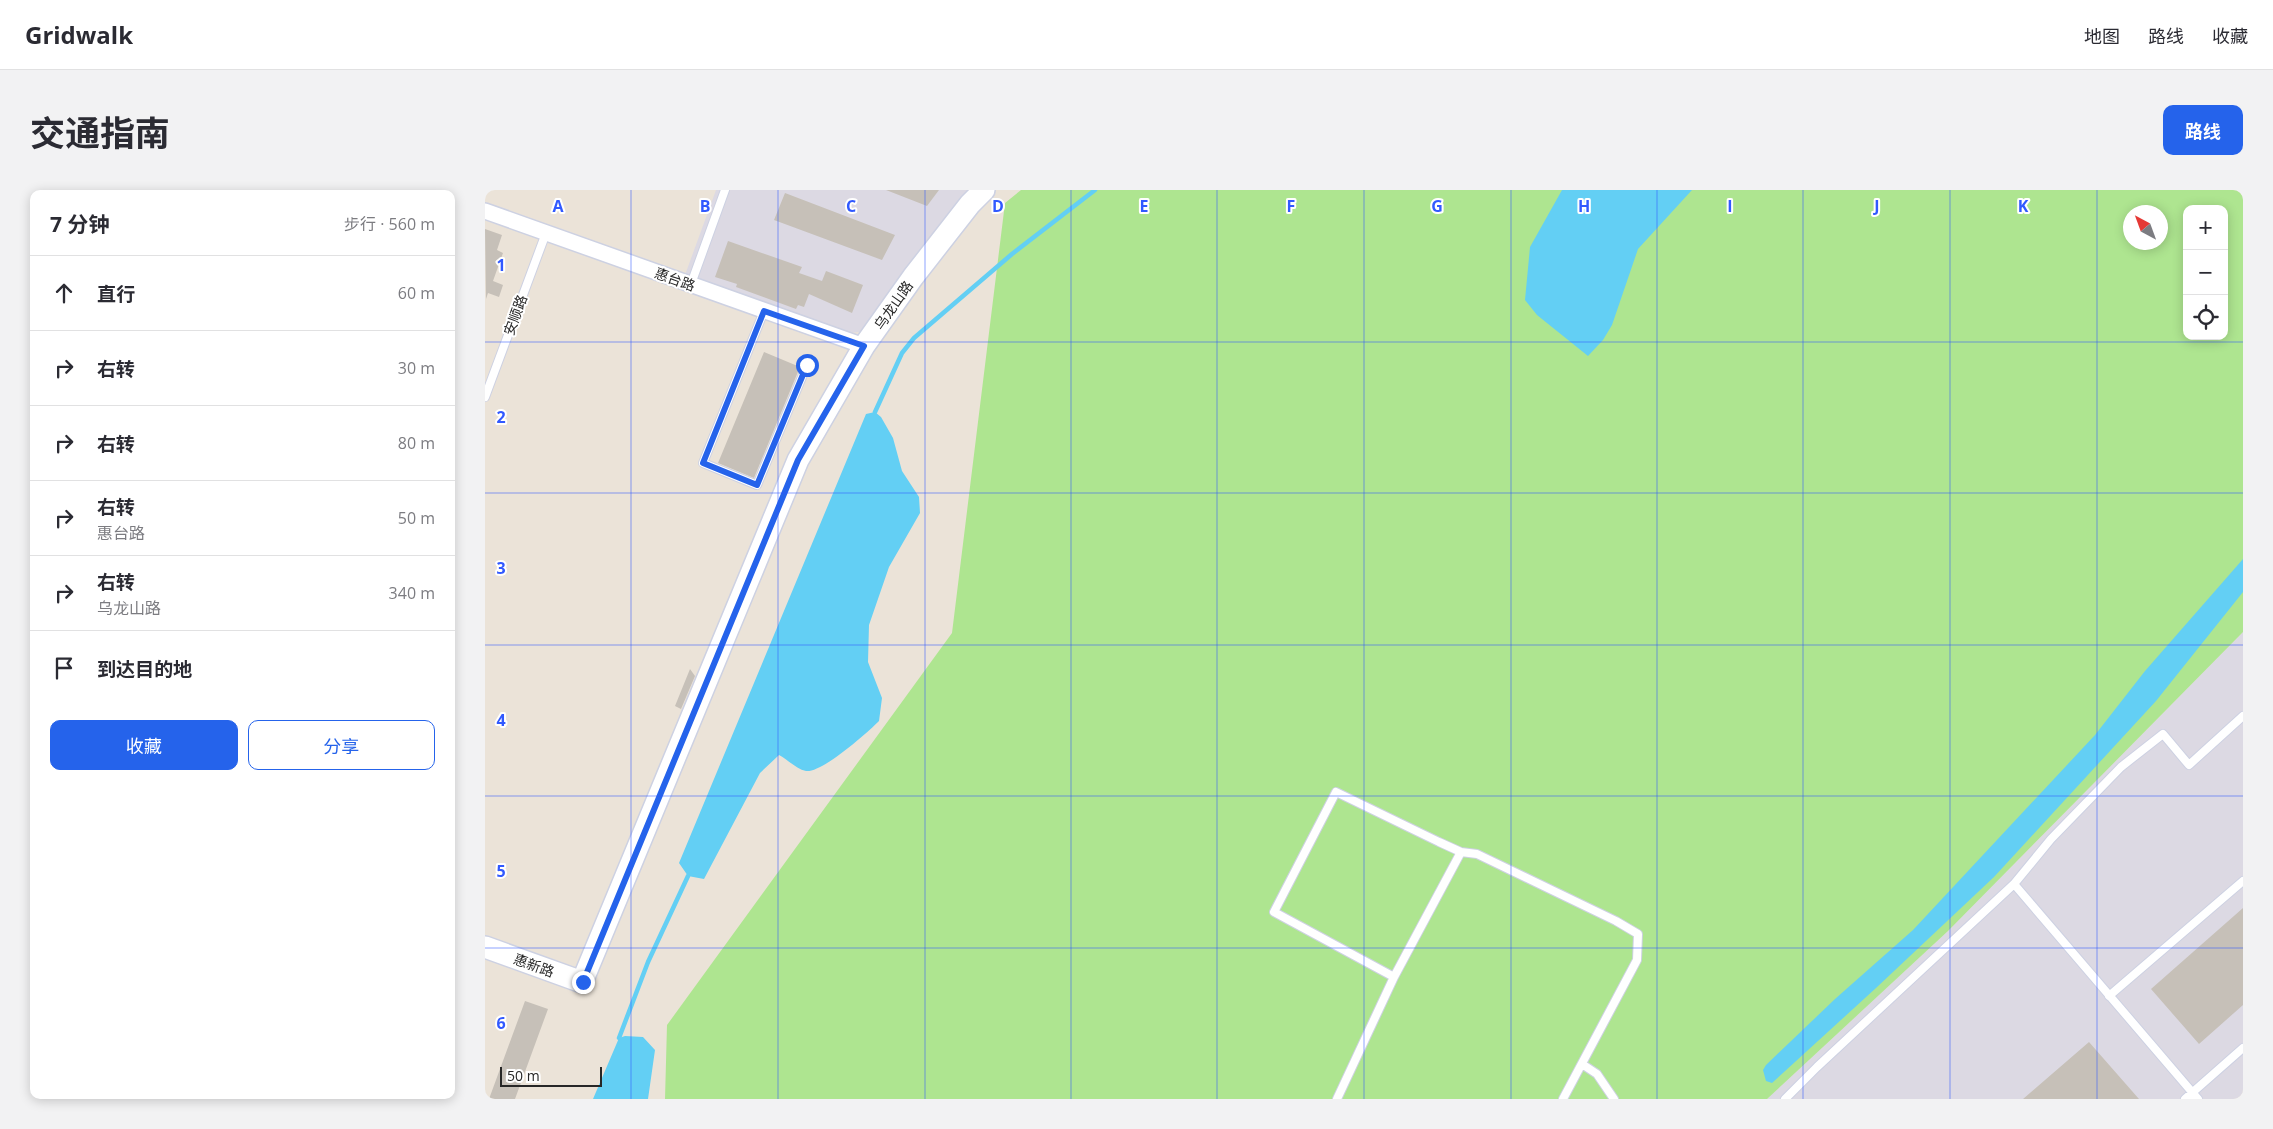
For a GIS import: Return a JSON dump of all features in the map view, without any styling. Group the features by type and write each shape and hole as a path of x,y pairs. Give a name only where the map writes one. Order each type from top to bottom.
{"street":[{"name":"乌龙山路","path":"583,982 798,460 864,346 913,277 970,204 984,190"},
{"name":"惠台路","path":"485,211 864,346"},
{"name":"惠新路","path":"485,947 583,982"}],"lane":[{"path":"691,284 725,190"},
{"name":"安顺路","path":"485,397 489,377 546,233"},
{"path":"764,311 703,463 757,485 807,365"},
{"path":"1785,1099 2014,884 2051,839 2121,767 2163,734 2189,765 2243,716"},
{"path":"1394,977 1274,912 1336,792 1461,852 1477,854 1616,921 1638,934 1637,960 1563,1099"},
{"path":"1337,1099 1394,977 1461,852"},
{"path":"2109,996 2243,881"},
{"path":"2014,884 2198,1099"},
{"path":"2185,1099 2243,1048"},
{"path":"1582,1064 1597,1074 1614,1099"}],"shaded area":[{"path":"716,190 973,190 862,332 842,333 685,275"},
{"path":"2243,632 2243,1099 1767,1099 1948,931"}],"green space":[{"path":"1021,190 2243,190 2243,632 1948,931 1767,1099 665,1099 667,1025 952,633 1005,203"}],"water":[{"path":"1562,190 1692,190 1638,249 1612,325 1603,340 1588,356 1537,315 1525,300 1530,247"},
{"path":"875,412 881,417 893,438 902,471 919,497 920,513 889,567 869,625 868,662 882,698 879,721 844,751 813,770 802,770 779,755 760,773 704,879 688,876 679,863 866,414"},
{"path":"2243,559 2243,592 2156,701 1994,877 1772,1083 1766,1081 1763,1070 1766,1065 1835,999 1913,930 2095,735 2145,671"},
{"path":"625,1036 643,1037 655,1050 648,1099 593,1099 619,1038"}],"building":[{"path":"886,190 939,190 927,206"},
{"path":"785,193 895,235 882,260 774,220"},
{"path":"485,229 502,235 497,250 503,253 493,281 503,285 499,297 488,293 486,299"},
{"path":"728,241 802,267 799,273 822,281 826,271 863,285 852,313 809,294 804,307 798,305 796,309 736,287 737,284 715,277"},
{"path":"764,352 800,367 754,478 718,463"},
{"path":"690,669 695,676 681,709 675,706"},
{"path":"2243,908 2243,1005 2199,1044 2151,989"},
{"path":"525,1001 548,1009 515,1099 489,1099"},
{"path":"2089,1042 2139,1099 2023,1099"}],"waterway":[{"path":"875,412 902,353 914,338 1012,254 1095,190"},
{"path":"619,1038 648,962 688,876"}],"route":[{"path":"583,982 711,667 798,460 864,346 764,311 703,463 757,485 807,365"}]}
